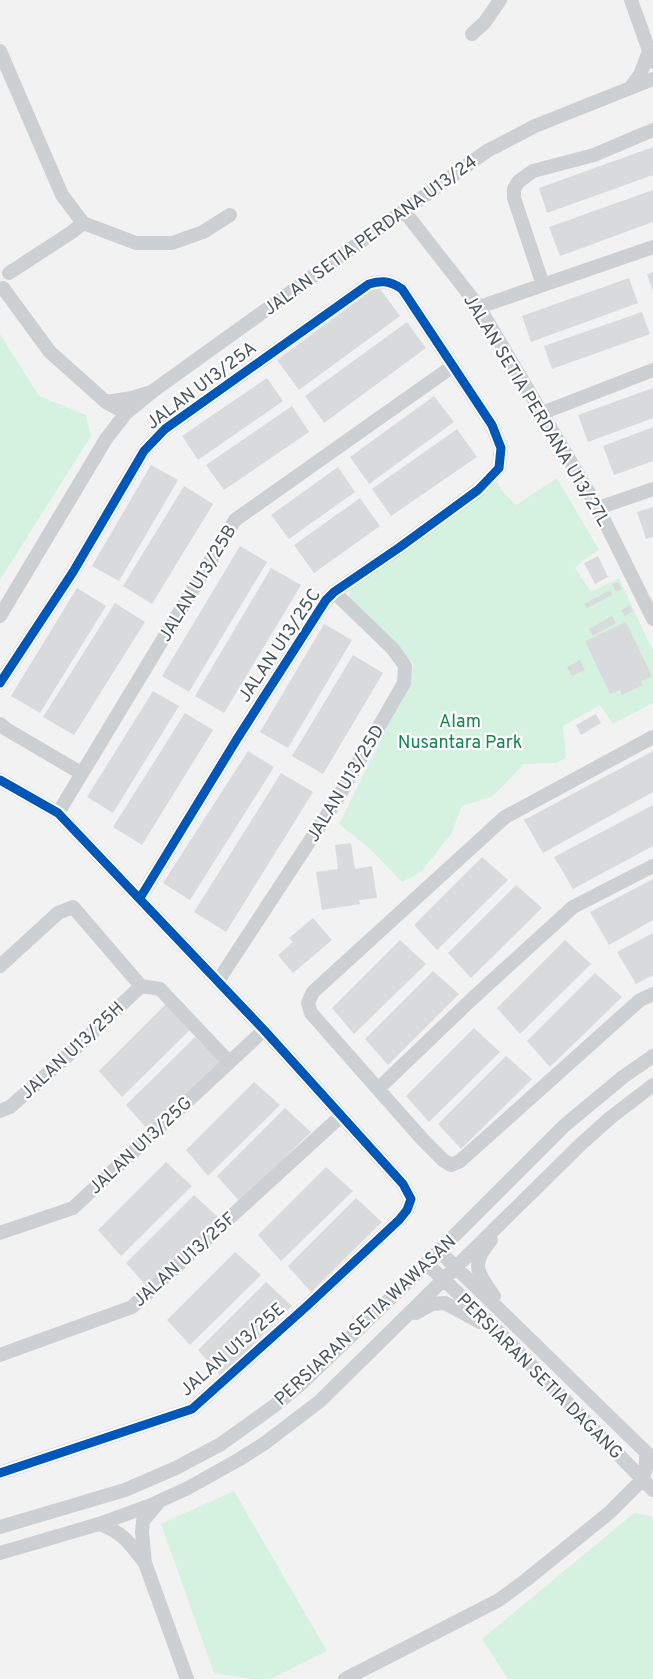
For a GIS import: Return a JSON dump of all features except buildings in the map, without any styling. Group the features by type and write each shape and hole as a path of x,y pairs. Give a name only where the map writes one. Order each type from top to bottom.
{"street":[{"path":"472,34 485,22 500,0"},
{"path":"629,88 652,55 631,0"},
{"path":"0,51 62,195 83,222 136,243 172,243 203,232 230,214"},
{"name":"JALAN SETIA PERDANA U13/24","path":"0,615 105,438 126,413 153,391 487,151 536,126 653,79"},
{"path":"543,285 514,198 514,189 518,182 533,171 594,155 653,130"},
{"name":"JALAN SETIA PERDANA U13/27L","path":"404,211 479,307 598,508 653,617"},
{"path":"83,222 72,232 4,269 9,281 2,289 50,352 106,402 126,413"},
{"path":"479,307 653,247"},
{"name":"JALAN U13/25A","path":"0,683 73,572 144,451 152,442 165,429 369,284 382,280 392,282 402,289 453,366"},
{"name":"JALAN U13/25C","path":"140,898 237,739 326,600 478,490 499,468 501,448 492,425 453,366"},
{"name":"JALAN U13/25B","path":"58,813 235,520 453,366"},
{"path":"542,412 653,370"},
{"path":"106,402 132,398 153,391"},
{"path":"105,438 110,414 106,402"},
{"path":"598,508 653,489"},
{"name":"JALAN U13/25D","path":"218,981 336,801 404,683 405,666 393,649 334,592"},
{"path":"0,724 81,773"},
{"path":"653,737 505,817 313,992 308,1003 311,1013 423,1140 443,1160 451,1164 456,1163 639,1000 653,994"},
{"path":"0,780 58,813 264,1030 341,1116"},
{"path":"379,1088 573,907 653,866"},
{"path":"0,966 58,913 73,907 141,986 160,989 229,1062"},
{"name":"JALAN U13/25H","path":"0,1111 10,1107 141,986"},
{"name":"JALAN U13/25G","path":"0,1233 73,1208 264,1030"},
{"name":"PERSIARAN SETIA WAWASAN","path":"0,1527 125,1490 176,1468 221,1444 274,1406 303,1382 439,1251 565,1125 653,1056"},
{"name":"PERSIARAN SETIA WAWASAN","path":"0,1553 99,1524 159,1501 228,1466 265,1443 320,1401 581,1144 653,1085"},
{"name":"JALAN U13/25E","path":"0,1473 192,1409 399,1220 407,1210 411,1198 403,1184 341,1116"},
{"name":"JALAN U13/25F","path":"0,1355 132,1307 341,1116"},
{"path":"511,1320 478,1274 477,1264 484,1248 516,1208"},
{"name":"PERSIARAN SETIA DAGANG","path":"439,1251 650,1455"},
{"name":"PERSIARAN SETIA DAGANG","path":"426,1263 648,1479 653,1490"},
{"path":"400,1322 432,1304 445,1303 498,1331"},
{"path":"345,1679 498,1600 526,1580 584,1535 648,1479 646,1468 650,1455"},
{"path":"159,1501 143,1521 145,1563 187,1679"},
{"path":"99,1524 120,1533 145,1563"}],"green space":[{"path":"0,334 39,396 86,415 91,436 0,580"},
{"name":"Alam Nusantara Park","path":"557,478 599,550 575,568 591,592 619,578 653,651 653,703 613,724 600,705 563,726 566,758 556,763 524,764 493,796 462,806 451,834 421,872 402,882 370,849 339,824 398,705 414,664 387,635 349,606 350,587 497,482 516,505"},
{"path":"234,1491 327,1651 271,1679 253,1679 214,1673 161,1524"},
{"path":"634,1513 650,1516 653,1519 653,1679 508,1679 482,1639"}],"cycle path":[{"path":"0,683 73,572 144,451 165,429 369,284 386,282 402,289 492,425 501,448 499,468 478,490 326,600 237,739 140,898"},
{"path":"0,780 58,813 264,1030 403,1184 411,1199 407,1210 399,1220 192,1409 0,1473"}]}
